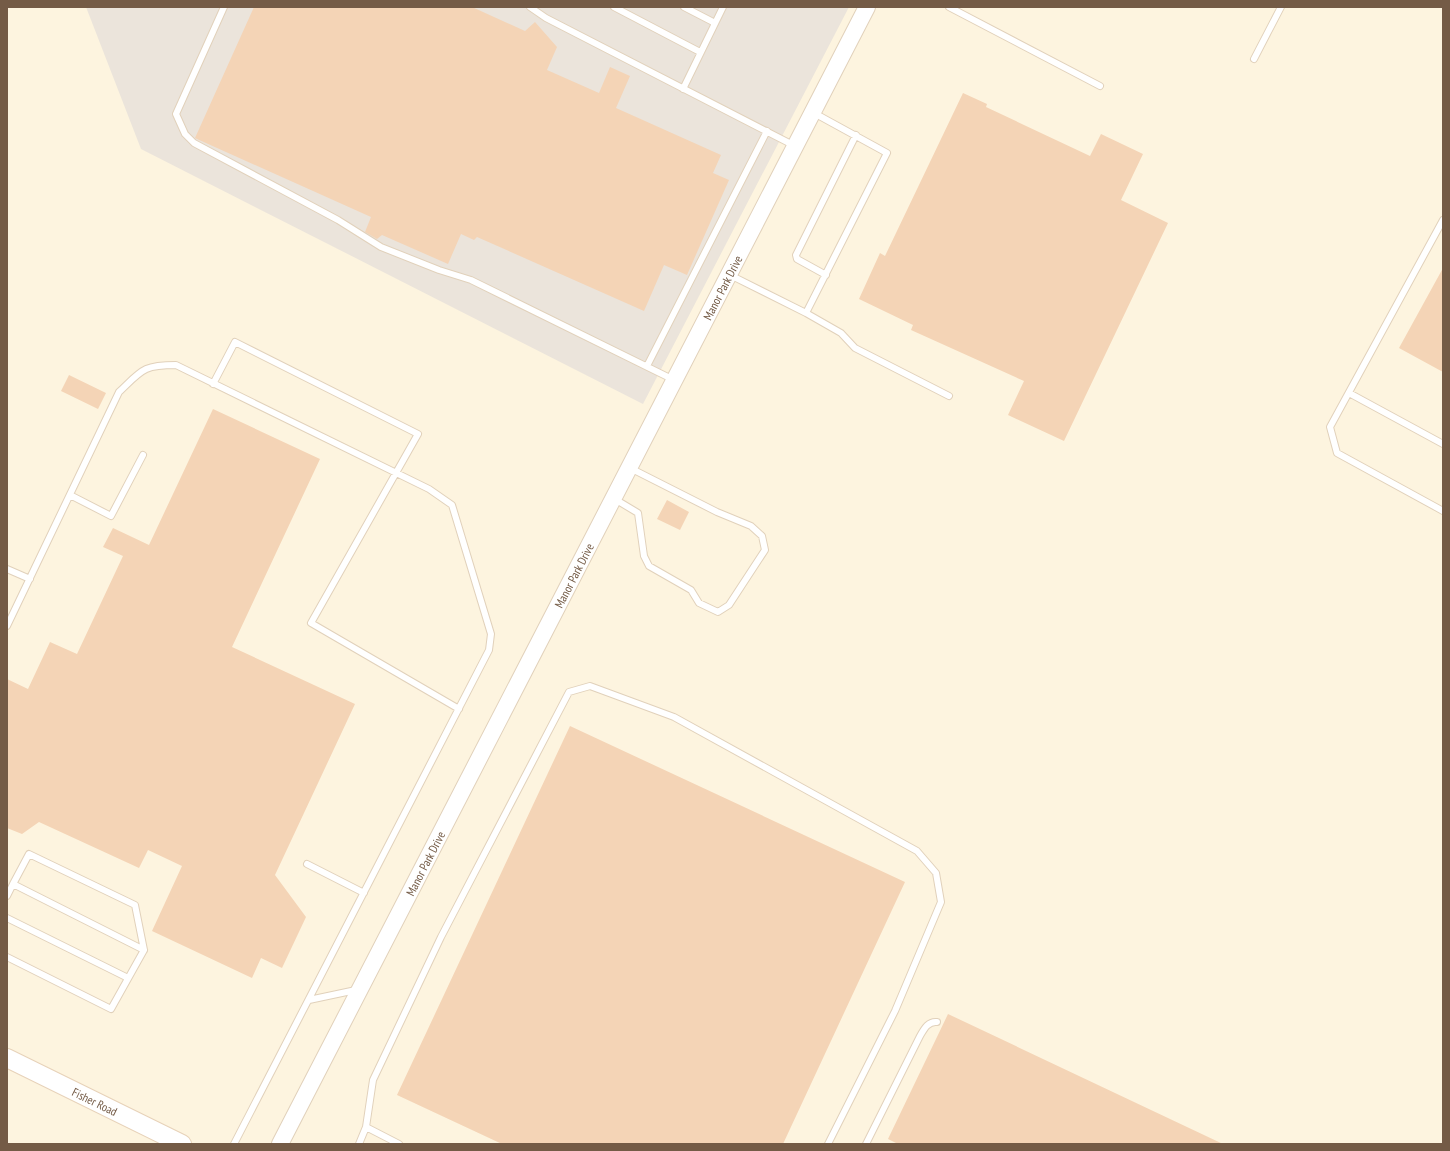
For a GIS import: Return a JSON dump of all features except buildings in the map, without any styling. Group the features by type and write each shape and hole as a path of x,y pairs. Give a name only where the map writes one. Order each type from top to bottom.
{"main road":[{"name":"Fisher Road","path":"7,1058 182,1144"}],"street":[{"name":"Manor Park Drive","path":"280,1144 866,7"}],"lane":[{"path":"224,7 176,114 185,134 194,143 338,220 381,247 439,270 471,280 674,380"},
{"path":"530,7 546,18 795,146"},
{"path":"614,7 700,52"},
{"path":"684,7 715,23"},
{"path":"684,89 700,52 723,7"},
{"path":"950,7 1100,86"},
{"path":"1254,59 1281,7"},
{"path":"806,313 886,155 886,151 812,112"},
{"path":"647,366 767,131"},
{"path":"826,275 797,259 796,255 856,135"},
{"path":"1443,220 1330,427 1337,453 1443,511"},
{"path":"729,274 842,332 855,348 949,396"},
{"path":"213,384 235,342 418,434 311,623 459,709"},
{"path":"7,626 119,392 142,371 155,365 176,365 429,489 452,505 491,634 489,650 234,1144"},
{"path":"1349,393 1443,444"},
{"path":"70,495 111,516 143,455"},
{"path":"613,498 638,513 644,556 649,566 692,590 698,603 718,612 729,605 765,550 762,536 751,526 717,512 629,467"},
{"path":"7,569 30,579"},
{"path":"359,1144 366,1127 373,1080 441,937 569,692 590,686 674,717 917,851 936,873 941,902 933,924 895,1011 828,1144"},
{"path":"7,896 29,854 135,905 144,950 111,1009 7,957"},
{"path":"307,864 364,893"},
{"path":"13,884 144,950"},
{"path":"7,918 128,978"},
{"path":"309,1000 359,990"},
{"path":"866,1144 920,1036 929,1024 932,1022 937,1022"},
{"path":"366,1127 399,1144"}],"shaded area":[{"path":"86,7 849,7 643,404 141,149"}]}
